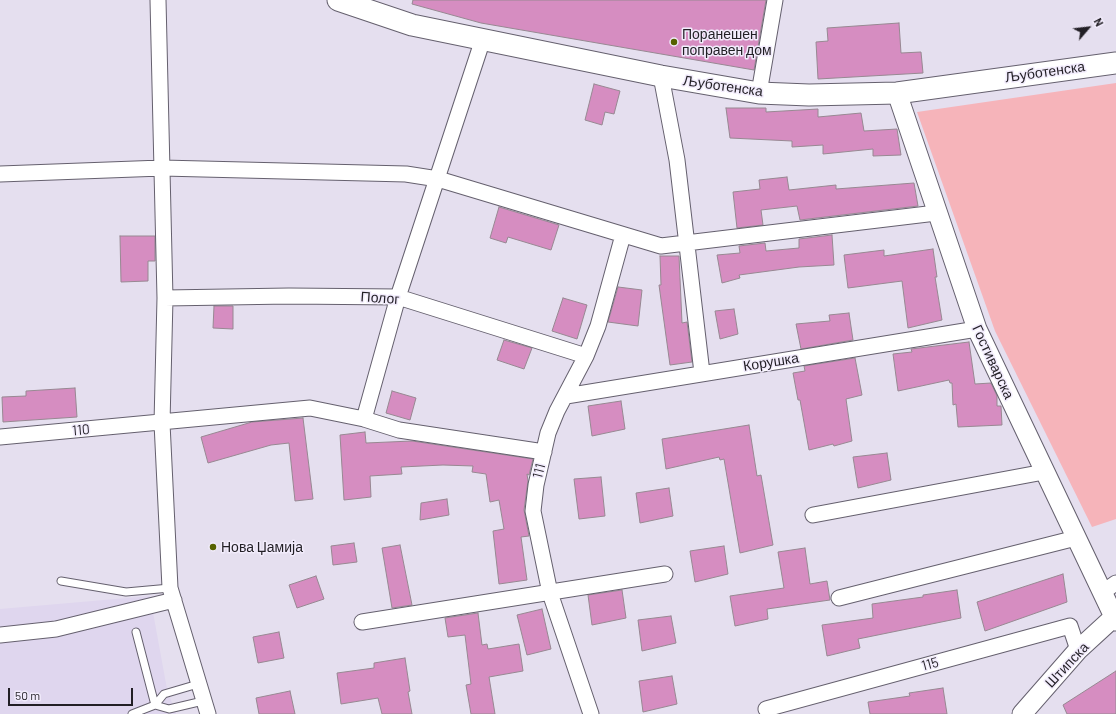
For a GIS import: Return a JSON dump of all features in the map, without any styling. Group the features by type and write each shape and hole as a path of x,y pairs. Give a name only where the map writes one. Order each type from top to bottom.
{"main road":[{"name":"Љуботенска","path":"338,0 412,25 661,76 759,93 809,95 897,93 1116,63"}],"street":[{"path":"158,0 165,298 162,423 172,594 205,708"},
{"path":"759,93 775,0"},
{"path":"364,419 398,297 483,39"},
{"path":"661,76 677,160 702,373"},
{"name":"Гостиварска","path":"897,93 936,213 977,329 1076,538 1109,588 1115,619"},
{"path":"0,174 162,168 399,174 438,179 661,246 688,244 936,213"},
{"name":"111","path":"591,714 550,593 533,511 536,485 551,426 586,356 598,326 623,235"},
{"name":"Полог","path":"165,298 288,296 398,297 586,356"},
{"name":"Корушка","path":"566,396 977,329"},
{"name":"110","path":"0,437 310,408 364,419 399,430 544,452"},
{"path":"813,515 1044,472"},
{"path":"840,598 1076,538"},
{"path":"362,622 665,574"},
{"path":"0,635 56,629 172,594"},
{"name":"Штипска","path":"1022,714 1078,650 1115,619"},
{"name":"115","path":"766,709 1070,626 1078,650"}],"lane":[{"path":"61,581 126,592 172,594"},
{"path":"136,632 155,705"},
{"path":"132,714 155,705 164,694 198,684"},
{"path":"155,705 169,709 205,708"}],"shaded area":[{"path":"1116,83 1116,519 1092,527 995,331 917,112"},
{"path":"150,596 167,689 176,714 0,714 0,609"}],"building":[{"name":"Поранешен поправен дом","path":"413,0 766,0 754,70 481,23 412,4"},
{"path":"899,23 901,53 921,52 923,73 818,79 816,42 828,41 827,28"},
{"path":"594,84 620,91 614,114 605,112 602,125 585,120"},
{"path":"726,108 766,108 766,112 818,109 818,117 861,113 864,131 897,129 901,155 873,156 873,149 823,154 823,145 792,147 792,141 730,138"},
{"path":"787,177 789,190 836,185 836,189 914,183 918,206 800,220 797,206 761,210 763,225 737,228 733,192 760,189 759,180"},
{"path":"499,207 559,225 551,250 508,237 506,243 490,238"},
{"path":"832,235 834,265 799,267 739,275 740,278 722,283 717,255 740,253 739,246 765,243 766,251 799,248 799,239"},
{"path":"120,236 155,236 155,261 148,261 148,281 121,282"},
{"path":"933,249 937,277 935,277 942,320 908,328 902,281 848,288 844,255 884,250 884,256"},
{"path":"660,256 679,256 682,323 687,322 692,362 670,365 659,285 661,285"},
{"path":"618,287 642,290 638,326 608,322"},
{"path":"563,298 587,305 577,339 552,331"},
{"path":"214,306 233,306 233,329 213,328"},
{"path":"734,309 738,334 720,339 715,311"},
{"path":"849,313 853,340 801,349 796,324 830,321 829,315"},
{"path":"504,340 532,348 524,369 497,360"},
{"path":"969,342 975,384 991,383 997,396 997,406 1001,406 1002,425 958,427 956,404 953,405 952,383 950,383 949,380 898,391 893,354 912,352 911,349"},
{"path":"855,358 862,395 846,399 852,441 834,446 833,444 809,450 800,400 798,400 793,373 805,371 804,366"},
{"path":"75,388 77,417 3,422 2,397 26,396 26,391"},
{"path":"392,391 416,398 410,420 386,413"},
{"path":"621,401 625,429 592,436 588,406"},
{"path":"303,418 313,499 295,501 289,443 271,445 208,463 201,437 252,422"},
{"path":"749,425 757,476 761,475 773,545 740,553 724,459 720,460 719,457 666,469 662,439"},
{"path":"365,432 366,443 412,441 533,459 529,475 527,474 528,481 524,510 529,536 521,537 527,580 499,584 493,531 504,529 499,500 490,502 486,474 472,472 473,466 443,465 401,467 402,474 370,476 371,497 344,500 340,435"},
{"path":"887,453 891,480 858,488 853,457"},
{"path":"601,477 605,516 579,519 574,479"},
{"path":"669,488 673,516 640,523 636,493"},
{"path":"447,499 449,515 420,520 421,503"},
{"path":"354,543 357,562 333,565 331,546"},
{"path":"400,545 412,605 392,608 382,548"},
{"path":"724,546 728,574 695,582 690,551"},
{"path":"805,548 810,584 827,581 830,600 767,609 768,619 735,626 730,596 784,588 778,552"},
{"path":"1063,574 1067,602 985,631 977,602"},
{"path":"316,576 324,599 297,608 289,585"},
{"path":"622,590 626,618 592,625 588,595"},
{"path":"957,590 961,618 858,639 860,648 827,656 822,625 873,618 872,604 923,597 923,595"},
{"path":"542,609 551,649 527,655 517,615"},
{"path":"478,613 482,645 487,644 488,649 519,644 523,671 489,677 495,714 471,714 466,685 471,684 465,635 448,637 445,618"},
{"path":"671,616 676,643 642,651 638,620"},
{"path":"279,632 284,658 258,663 253,637"},
{"path":"405,658 410,691 408,692 412,714 382,714 378,698 341,704 337,673 374,668 374,663"},
{"path":"1116,671 1116,714 1067,714 1063,705"},
{"path":"672,676 677,704 643,712 639,681"},
{"path":"943,688 947,714 870,714 868,702 910,696 909,693"},
{"path":"290,691 295,714 259,714 256,698"}],"place":[{"name":"Поранешен поправен дом","path":"674,42"},
{"name":"Нова Џамија","path":"213,547"}]}
